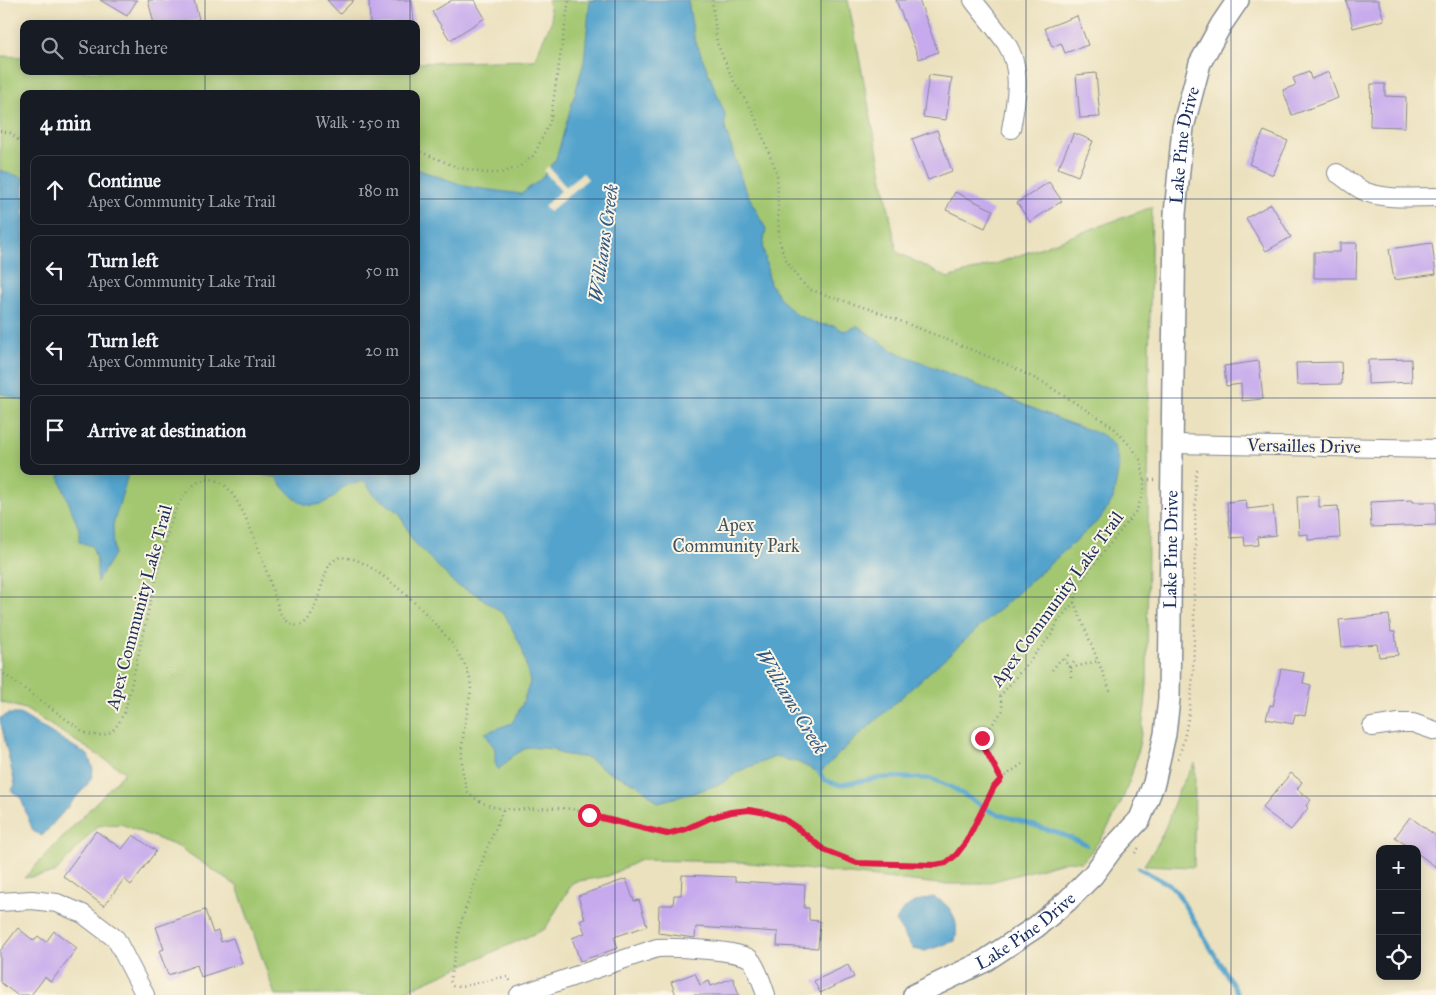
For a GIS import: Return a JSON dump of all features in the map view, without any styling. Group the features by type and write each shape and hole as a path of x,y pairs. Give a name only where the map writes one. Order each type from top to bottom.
{"main road":[{"name":"Lake Pine Drive","path":"914,995 983,962 1036,927 1066,901 1093,875 1112,849 1140,819 1154,783 1169,699 1175,214 1183,127 1200,63 1221,25 1238,0"}],"street":[{"path":"973,0 1008,45 1014,60 1017,89 1011,130"},
{"path":"1337,173 1364,191 1376,195 1390,197 1436,197"},
{"name":"Versailles Drive","path":"1173,444 1436,448"},
{"path":"1372,727 1413,723 1436,731"},
{"path":"0,902 32,900 58,903 83,914 116,939 145,995"},
{"path":"516,990 657,948 672,947 739,954 750,959 759,975 766,995"}],"path":[{"path":"420,152 456,167 484,174 501,173 519,167 534,154 550,122 569,0"},
{"name":"Apex Community Lake Trail","path":"0,671 85,732 95,736 103,736 110,733 118,724 125,711 150,600 174,512 190,488 206,479 214,479 223,484 229,491 244,515 281,615 288,623 295,627 309,618 330,564 340,557 357,560 382,574 437,625 463,660 469,673 471,687 462,752 462,770 468,792 488,806 503,810 561,808 667,834 686,829 710,818 731,812 749,810 767,813 784,819 824,850 857,863 925,865 946,863 956,855 966,842 994,787 1001,779 982,743 982,738 1003,710 1000,696 1040,650 1058,621 1074,602 1083,578 1137,510 1142,498 1144,480 1141,461 1113,427 1044,383 1006,364 929,332 875,311 811,290 800,281 784,256 779,239 777,173 753,112 733,80 717,43 712,0"},
{"path":"0,132 11,133 20,142"},
{"path":"1144,480 1153,480"},
{"path":"1189,480 1195,480"},
{"path":"1074,602 1111,693"},
{"path":"1064,661 1068,655"},
{"path":"1052,670 1062,659 1064,661"},
{"path":"1064,661 1070,668 1071,680"},
{"path":"1070,668 1075,661"},
{"path":"1070,668 1098,661"},
{"path":"1001,779 1022,764"},
{"path":"503,810 485,853 460,925 450,981 453,986 461,987 503,976 508,977 516,990"}],"green space":[{"name":"Apex Community Park","path":"548,0 848,0 897,252 948,278 1001,262 1152,207 1147,684 1145,709 1136,757 1121,801 1111,823 1098,843 1082,862 1067,861 983,884 939,884 741,862 640,860 608,876 573,882 545,929 396,995 275,995 237,886 179,847 121,824 97,826 55,873 24,878 125,772 25,709 0,702 0,56 20,57 20,75 420,75 420,63 534,60 552,20"},
{"path":"1195,763 1194,867 1144,865 1166,826 1179,789"}],"water":[{"path":"590,0 688,0 694,37 725,114 725,128 744,187 766,229 763,247 770,284 784,303 797,315 818,324 835,326 844,331 858,326 892,350 1066,422 1103,435 1114,446 1119,466 1113,499 1100,519 846,747 820,773 797,762 775,757 739,771 722,783 694,793 658,802 638,785 607,771 588,758 561,754 553,749 528,747 513,756 498,770 495,763 495,749 485,733 512,723 522,705 530,682 522,648 505,615 476,594 456,585 413,541 399,512 375,496 365,481 345,486 334,497 324,502 308,505 294,498 276,477 263,475 420,475 420,170 469,187 521,194 541,179 556,159 584,62"},
{"path":"0,170 20,177 20,400 0,393"},
{"path":"60,475 128,475 113,525 114,554 97,582 97,562 92,546 79,542 79,529"},
{"path":"9,714 20,714 88,755 93,769 92,776 87,785 42,836 33,831 20,796 11,791 15,785 0,720 0,718"},
{"path":"933,897 945,904 953,914 956,927 955,941 925,951 913,949 896,922 902,911 910,905"}],"pier":[{"path":"548,166 566,187 583,173 588,179 549,212 544,206 561,191 544,171"}],"building":[{"path":"100,0 137,0 127,16"},
{"path":"148,0 194,0 199,19 196,20 153,20"},
{"path":"327,0 354,0 340,14"},
{"path":"369,0 412,0 414,20 370,20"},
{"path":"452,0 474,0 485,18 450,40 432,12"},
{"path":"896,0 919,0 938,52 919,59"},
{"path":"1346,0 1378,0 1384,20 1353,28"},
{"path":"1077,16 1088,45 1065,53 1061,43 1052,47 1045,28"},
{"path":"1309,72 1311,79 1329,72 1338,98 1292,115 1283,90 1296,85 1293,78"},
{"path":"1096,73 1100,117 1080,118 1076,75"},
{"path":"929,75 952,78 946,120 923,117"},
{"path":"1371,84 1385,84 1385,96 1406,97 1405,127 1370,126"},
{"path":"937,130 952,171 928,180 912,139"},
{"path":"1264,131 1288,141 1273,175 1249,164"},
{"path":"1074,133 1093,141 1078,176 1058,168"},
{"path":"1049,182 1062,201 1030,222 1017,203"},
{"path":"955,192 993,210 985,228 946,210"},
{"path":"1271,204 1291,237 1266,251 1246,218"},
{"path":"1340,243 1357,243 1356,278 1314,278 1314,252 1340,252"},
{"path":"1432,243 1436,274 1394,280 1389,249"},
{"path":"1411,359 1412,382 1368,384 1368,360"},
{"path":"1259,361 1263,399 1242,401 1241,384 1226,386 1224,366"},
{"path":"1341,362 1342,384 1297,385 1296,363"},
{"path":"1319,496 1319,507 1338,506 1340,538 1308,540 1308,534 1299,535 1297,497"},
{"path":"1246,500 1247,509 1273,506 1276,535 1257,537 1258,545 1245,546 1244,537 1231,538 1227,502"},
{"path":"1413,500 1413,502 1436,502 1436,525 1371,527 1370,502"},
{"path":"1389,615 1391,632 1395,632 1398,655 1379,657 1377,644 1342,647 1339,620"},
{"path":"1281,669 1305,673 1303,683 1311,685 1305,716 1295,714 1293,724 1266,719 1270,705 1273,706"},
{"path":"1291,773 1302,782 1297,789 1311,800 1306,806 1308,808 1291,830 1262,808"},
{"path":"1410,817 1436,836 1436,867 1421,856 1421,845 1406,845 1395,837"},
{"path":"96,831 122,849 133,835 156,851 131,885 124,879 104,906 63,876"},
{"path":"682,875 735,877 735,881 805,885 804,908 809,908 809,920 820,921 818,948 777,946 778,932 696,927 695,938 658,933 659,905 673,905 674,895 681,895"},
{"path":"626,879 634,901 639,900 647,926 614,937 618,948 580,961 572,938 585,933 580,920 585,919 578,896"},
{"path":"205,910 213,933 218,931 221,942 233,938 242,963 201,977 197,965 168,975 159,951 164,949 156,927"},
{"path":"18,928 34,941 38,936 46,942 54,931 77,948 51,982 45,977 31,995 17,995 0,982 0,951"},
{"path":"848,965 854,977 820,993 814,981"},
{"path":"695,973 700,985 709,981 711,986 733,978 739,995 676,995 671,982"}],"waterway":[{"name":"Williams Creek","path":"816,768 825,780 839,785 879,778 932,779 951,787 992,812 1064,835 1087,845"},
{"name":"Williams Creek","path":"1139,868 1170,885 1176,891 1239,995"}],"route":[{"path":"589,815 667,834 686,829 710,818 731,812 749,810 767,813 784,819 824,850 857,863 925,865 946,863 956,855 966,842 994,787 1001,779 982,743 982,738"}]}
